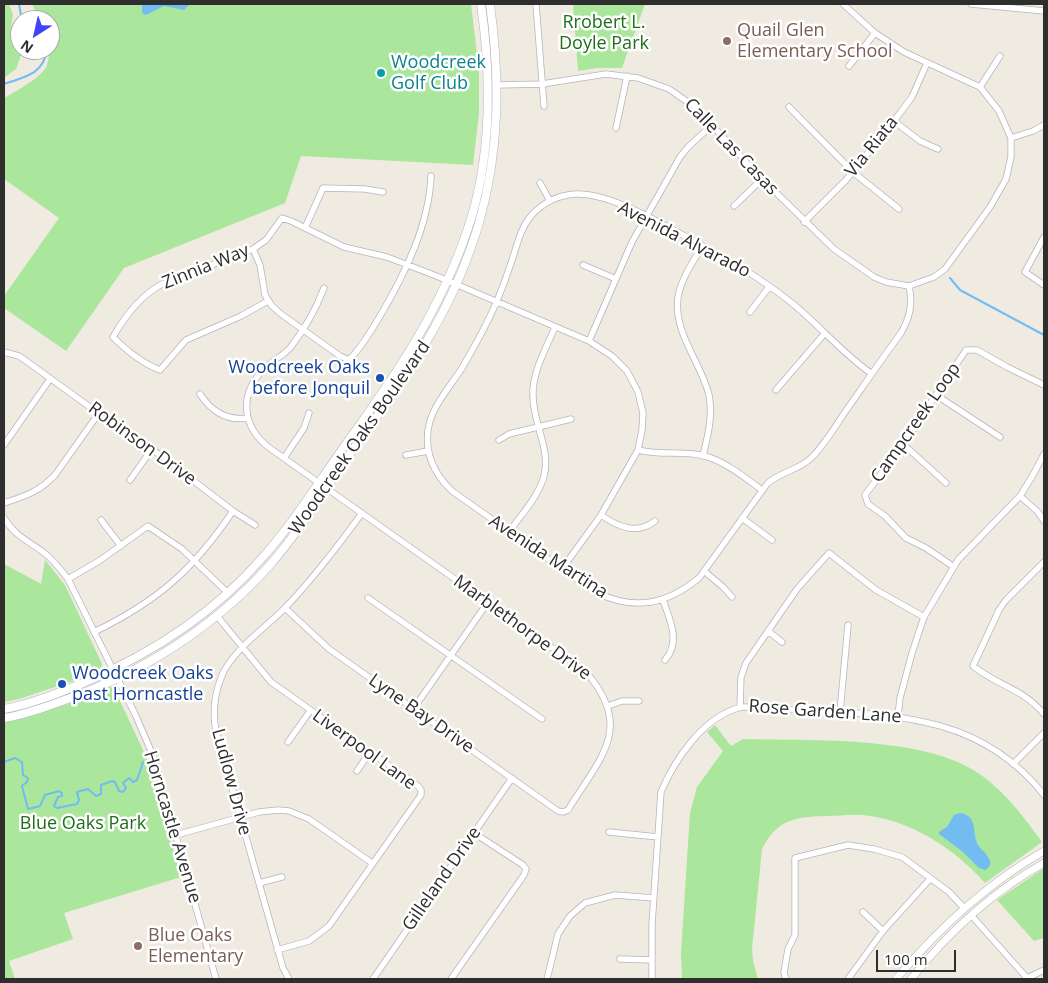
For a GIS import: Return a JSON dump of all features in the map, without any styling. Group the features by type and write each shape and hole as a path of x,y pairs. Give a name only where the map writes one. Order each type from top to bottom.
{"main road":[{"name":"Woodcreek Oaks Boulevard","path":"4,709 61,692 113,670 170,638 228,593 263,558 319,483 411,350 434,310 448,280 471,217 482,170 488,86 487,54 481,4"},
{"name":"Woodcreek Oaks Boulevard","path":"4,718 43,708 117,679 178,645 217,616 270,564 327,488 413,364 438,324 457,284 472,247 486,196 495,137 498,85 490,4"},
{"path":"488,86 498,85"}],"street":[{"path":"536,4 544,106"},
{"path":"843,4 875,33 904,52 980,87 1000,111 1011,138 1009,169 1002,189 990,207 945,269 934,277 909,286"},
{"path":"971,4 1044,11"},
{"path":"849,66 875,33"},
{"path":"980,87 1000,56"},
{"name":"Via Riata","path":"804,222 853,172 894,121 912,97 927,63"},
{"name":"Calle Las Casas","path":"498,85 542,84 595,75 627,76 653,82 679,94 712,125 804,222 834,249 867,273 886,282 909,286"},
{"path":"616,128 627,76"},
{"path":"789,108 853,172 899,209"},
{"path":"894,121 920,141 938,149"},
{"path":"1011,138 1033,131 1044,124"},
{"path":"589,342 632,242 646,216 680,157 712,125"},
{"path":"254,249 260,265 262,282 268,301 281,314 348,360 356,353 374,326 391,298 407,264 430,196 431,176"},
{"path":"734,206 762,179"},
{"path":"540,183 550,201"},
{"path":"305,228 323,188 365,189 383,192"},
{"name":"Avenida Alvarado","path":"496,301 523,230 531,217 550,201 566,196 586,195 603,199 646,216 740,266 795,305 847,355 872,374"},
{"name":"Zinnia Way","path":"268,301 241,316 186,340 160,370 144,361 113,337 134,307 150,291 162,284 254,249 272,233 282,218 344,247 387,257 448,280 589,342 612,356 623,367 638,392 642,413 642,430 638,450"},
{"path":"1044,237 1024,272 1044,285"},
{"path":"702,246 682,284 678,308 682,330 708,394 711,409 704,456"},
{"path":"583,265 616,279"},
{"name":"Avenida Martina","path":"496,301 472,350 436,408 429,425 428,452 437,474 452,491 595,592 615,600 636,603 656,602 684,590 704,571 762,490 773,478 802,465 813,456 901,333 908,318 911,304 909,286"},
{"path":"750,312 769,287"},
{"path":"200,394 206,403 223,416 233,419 248,418 247,400 250,389 257,377 267,366 282,356 316,309 324,288"},
{"path":"509,532 533,498 544,478 545,456 537,426 533,396 534,381 539,364 555,327"},
{"path":"776,390 825,334"},
{"name":"Campcreek Loop","path":"954,567 926,548 906,538 885,516 868,504 865,496 903,444 966,350 977,350 1006,367 1044,385"},
{"name":"Robinson Drive","path":"4,352 19,356 152,449 233,512 255,525"},
{"path":"4,445 50,379"},
{"path":"936,395 1000,437"},
{"path":"4,503 38,491 48,483 99,413"},
{"path":"284,458 304,428 309,413"},
{"name":"Marblethorpe Drive","path":"248,418 258,438 265,445 585,671 598,687 608,706 609,736 604,754 568,810 563,812"},
{"path":"499,440 509,434 571,419"},
{"path":"4,432 10,437"},
{"path":"903,444 946,483"},
{"path":"130,480 152,449"},
{"path":"562,569 601,515 638,450 654,453 704,456 732,469 762,490"},
{"path":"406,455 428,452"},
{"path":"898,716 900,698 924,617 954,567 1020,496 1044,454"},
{"path":"1020,496 1038,512 1044,521"},
{"path":"94,632 140,608 160,593 195,561 233,512"},
{"name":"Ludlow Drive","path":"290,979 282,968 216,731 214,712 216,694 231,660 285,608 323,564 362,513"},
{"path":"601,515 622,527 633,529 644,528 655,521"},
{"path":"4,518 19,537 53,561 68,579 113,670"},
{"path":"742,518 772,540"},
{"path":"101,520 120,546"},
{"path":"68,579 148,526 173,542 228,593"},
{"path":"740,707 741,677 746,663 797,589 829,553 876,590 924,617"},
{"path":"1044,562 1006,600 999,610 973,666 981,673 1028,697 1044,714"},
{"path":"704,571 732,597"},
{"path":"368,598 542,719"},
{"path":"663,600 674,637 672,649 665,660"},
{"path":"414,708 488,602"},
{"name":"Lyne Bay Drive","path":"285,608 329,649 558,811 563,812"},
{"name":"Liverpool Lane","path":"217,616 271,682 421,790 421,794 323,932 309,941 277,950"},
{"path":"840,712 848,625"},
{"path":"768,631 782,642"},
{"name":"Horncastle Avenue","path":"113,670 154,758 216,979"},
{"path":"608,706 622,701 639,701"},
{"name":"Rose Garden Lane","path":"652,979 654,898 661,792 669,773 700,731 716,718 740,707 898,716 936,724 980,741 999,752 1025,774 1044,795"},
{"path":"288,742 310,710"},
{"path":"1013,764 1044,733"},
{"path":"357,771 370,752"},
{"name":"Gilleland Drive","path":"373,979 512,778"},
{"path":"176,835 268,810 278,810 299,814 372,863"},
{"path":"609,832 658,837"},
{"path":"451,979 524,875 526,869 474,833"},
{"path":"786,979 784,973 788,949 795,935 795,858 848,846 874,849 902,857 949,892 964,908 961,920 935,946 932,954"},
{"path":"896,979 932,938 964,908 1006,874 1044,851"},
{"path":"911,979 932,954 971,915 1013,883 1044,863"},
{"path":"259,883 282,877"},
{"path":"848,979 883,931 930,879"},
{"path":"547,979 558,934 570,916 585,903 615,895 654,898"},
{"path":"863,912 883,931"},
{"path":"971,915 1026,978 1044,970"},
{"path":"620,959 652,960"}],"green space":[{"path":"4,4 9,4 11,10 10,60 19,60 16,69 4,78"},
{"path":"32,4 471,4 479,71 479,113 473,165 301,156 285,203 124,268 66,351 4,308 4,296 59,218 4,179 4,98 37,77 45,69 48,60 60,60 60,10 35,10"},
{"name":"Rrobert L. Doyle Park","path":"573,4 645,4 622,68 597,68 578,71"},
{"path":"45,560 65,585 102,664 100,670 91,675 19,699 4,702 4,564 41,584"},
{"name":"Blue Oaks Park","path":"109,687 114,688 150,765 181,877 64,913 73,939 9,961 15,979 4,979 4,721 68,704"},
{"path":"715,725 731,746 743,739 866,743 930,753 958,762 981,775 999,790 1021,814 1042,842 985,883 960,858 945,847 915,829 898,823 863,815 795,819 780,826 762,849 752,949 758,979 682,979 681,952 690,813 697,787 723,751 707,732"},
{"path":"1044,868 1044,938 1034,941 997,900"}],"water":[{"path":"142,4 190,4 184,10 164,6 146,15 142,13"},
{"path":"960,813 970,817 974,825 978,845 989,859 990,866 985,870 979,868 963,852 939,834 939,832 947,827 954,815"}],"waterway":[{"path":"19,4 20,10"},
{"path":"4,84 32,74 44,60"},
{"path":"950,278 960,290 1044,335"},
{"path":"4,762 15,758 22,762 23,775 28,778 27,782 22,786 28,809 40,806 45,795 59,791 62,793 62,796 58,797 54,806 57,808 77,804 79,800 77,792 88,789 96,796 101,794 101,785 112,781 115,782 119,791 123,792 126,788 123,783 129,778 133,782 137,780 143,762"}],"place":[{"name":"Quail Glen Elementary School","path":"727,41"},
{"name":"Woodcreek Golf Club","path":"381,73"},
{"name":"Woodcreek Oaks before Jonquil","path":"380,378"},
{"name":"Woodcreek Oaks past Horncastle","path":"62,684"},
{"name":"Blue Oaks Elementary","path":"138,946"}]}
